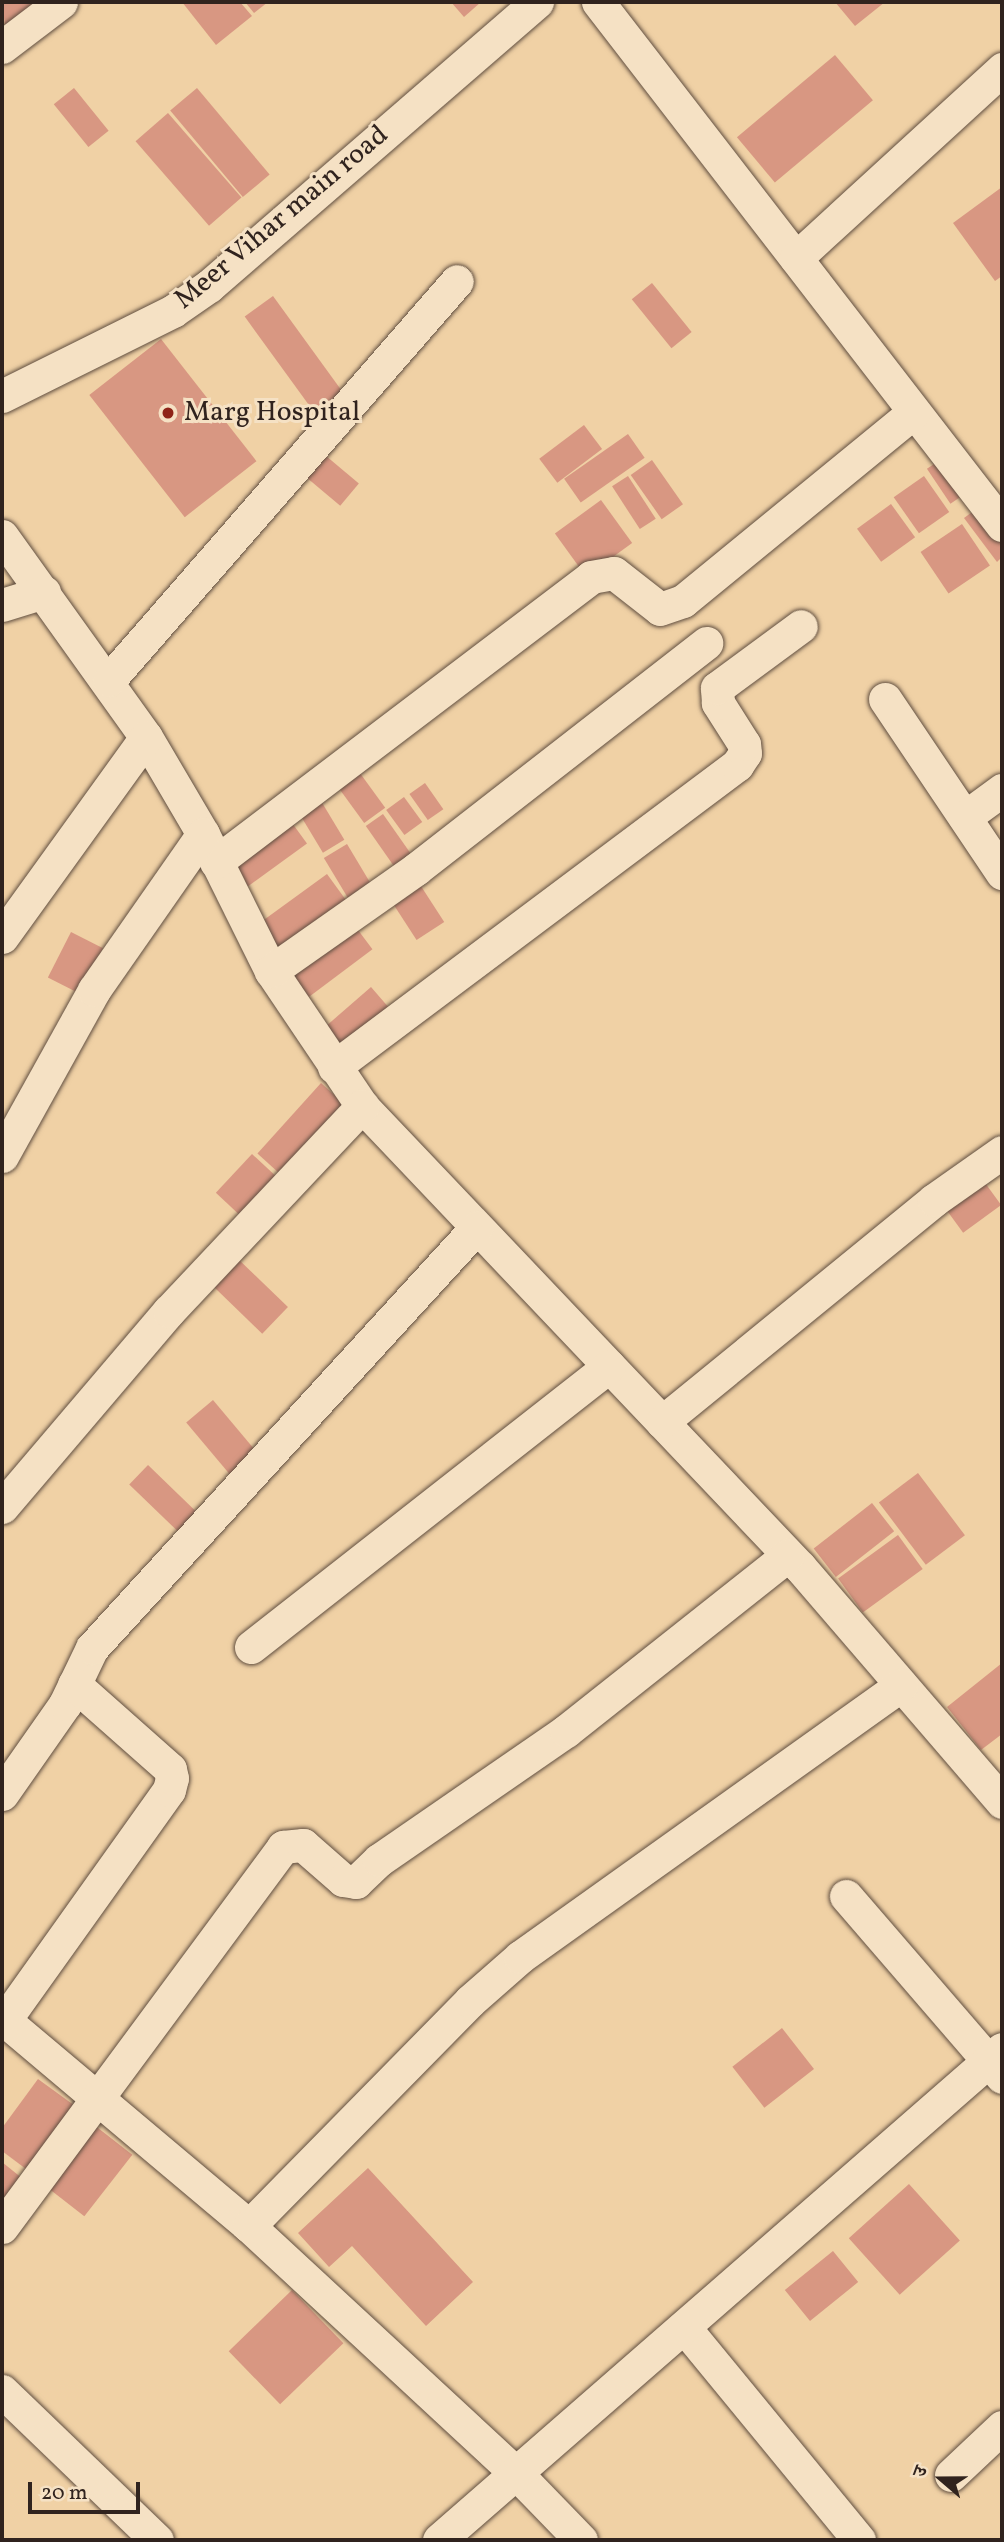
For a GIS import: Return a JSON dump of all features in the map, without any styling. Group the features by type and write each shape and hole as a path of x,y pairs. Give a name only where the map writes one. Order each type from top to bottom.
{"street":[{"path":"2,47 61,2"},
{"path":"598,2 914,412 992,491 1002,525"},
{"name":"Meer Vihar main road","path":"2,396 173,311 209,286 529,4"},
{"path":"796,258 1002,69"},
{"path":"109,680 457,281"},
{"path":"2,1156 94,989 209,848 591,578 614,573 660,609 683,601 914,412"},
{"path":"2,536 109,680 146,737 209,848 271,971 362,1106 788,1555 901,1685 997,1787"},
{"path":"2,605 44,593"},
{"path":"334,1067 737,765 745,753 744,744 718,703 717,688 801,626"},
{"path":"271,971 416,869 706,643"},
{"path":"884,699 1002,873"},
{"path":"2,937 146,737"},
{"path":"965,817 1002,790"},
{"path":"2,1507 169,1311 362,1106"},
{"path":"662,1422 934,1199 1002,1152"},
{"path":"2,1794 74,1684 92,1648 477,1227"},
{"path":"251,1647 609,1366"},
{"path":"2,2227 99,2101 284,1847 303,1845 343,1881 356,1882 379,1860 566,1731 788,1555"},
{"path":"74,1684 170,1769 172,1778 169,1790 3,2021 249,2226 517,2474 581,2540"},
{"path":"249,2226 470,2001 520,1957 901,1685"},
{"path":"439,2540 684,2327 998,2062 846,1896"},
{"path":"684,2327 859,2540"},
{"path":"2,2391 157,2540"},
{"path":"951,2475 1002,2427"}],"building":[{"path":"2,2 37,2 5,26"},
{"path":"182,2 240,2 252,16 216,45"},
{"path":"245,2 268,2 254,13"},
{"path":"451,2 481,2 464,17"},
{"path":"835,2 885,2 855,26"},
{"path":"835,55 873,100 775,182 737,137"},
{"path":"74,88 109,131 88,147 54,104"},
{"path":"197,88 270,175 243,197 170,110"},
{"path":"168,113 241,198 209,226 136,141"},
{"path":"1002,187 1002,276 995,281 953,223"},
{"path":"652,283 692,332 671,348 632,299"},
{"path":"273,296 344,394 316,414 245,317"},
{"path":"161,339 256,461 185,517 89,395"},
{"path":"584,425 602,449 557,483 539,459"},
{"path":"628,434 645,458 581,502 564,479"},
{"path":"319,450 359,483 340,506 300,472"},
{"path":"946,456 969,491 950,504 927,469"},
{"path":"652,460 683,504 662,519 631,475"},
{"path":"628,476 656,519 640,529 612,486"},
{"path":"924,476 949,512 919,533 894,497"},
{"path":"601,500 632,543 586,576 555,534"},
{"path":"891,504 915,537 881,562 857,529"},
{"path":"983,504 1002,529 1002,557 997,562 964,518"},
{"path":"962,524 990,565 949,593 921,552"},
{"path":"357,769 385,808 364,823 336,784"},
{"path":"425,783 443,809 428,820 409,794"},
{"path":"315,791 344,840 323,853 294,804"},
{"path":"404,797 422,822 404,835 386,810"},
{"path":"383,814 416,862 399,874 366,826"},
{"path":"287,816 307,844 245,889 225,861"},
{"path":"347,844 375,891 352,905 324,858"},
{"path":"327,874 350,906 281,956 258,924"},
{"path":"417,880 444,922 417,940 389,898"},
{"path":"352,922 372,949 306,999 286,972"},
{"path":"71,932 103,948 80,994 48,977"},
{"path":"371,987 390,1009 343,1050 324,1028"},
{"path":"321,1083 348,1107 284,1178 257,1154"},
{"path":"252,1154 278,1178 241,1217 216,1193"},
{"path":"980,1176 1001,1205 963,1233 942,1204"},
{"path":"234,1255 288,1307 262,1334 208,1282"},
{"path":"213,1400 257,1453 231,1475 186,1422"},
{"path":"148,1465 201,1516 182,1536 129,1484"},
{"path":"918,1473 965,1535 926,1565 879,1502"},
{"path":"872,1503 894,1531 836,1577 814,1549"},
{"path":"898,1535 923,1569 863,1612 838,1578"},
{"path":"1002,1663 1002,1734 981,1750 947,1707"},
{"path":"782,2028 814,2069 764,2108 732,2067"},
{"path":"38,2079 82,2111 34,2175 2,2151 2,2128"},
{"path":"89,2121 132,2155 84,2216 41,2182"},
{"path":"2,2162 28,2183 2,2217"},
{"path":"368,2168 473,2282 426,2326 352,2246 329,2267 298,2233"},
{"path":"909,2184 960,2240 900,2295 849,2238"},
{"path":"833,2251 858,2282 810,2321 785,2290"},
{"path":"292,2290 343,2343 280,2404 229,2351"}],"place":[{"name":"Marg Hospital","path":"168,413"}]}
